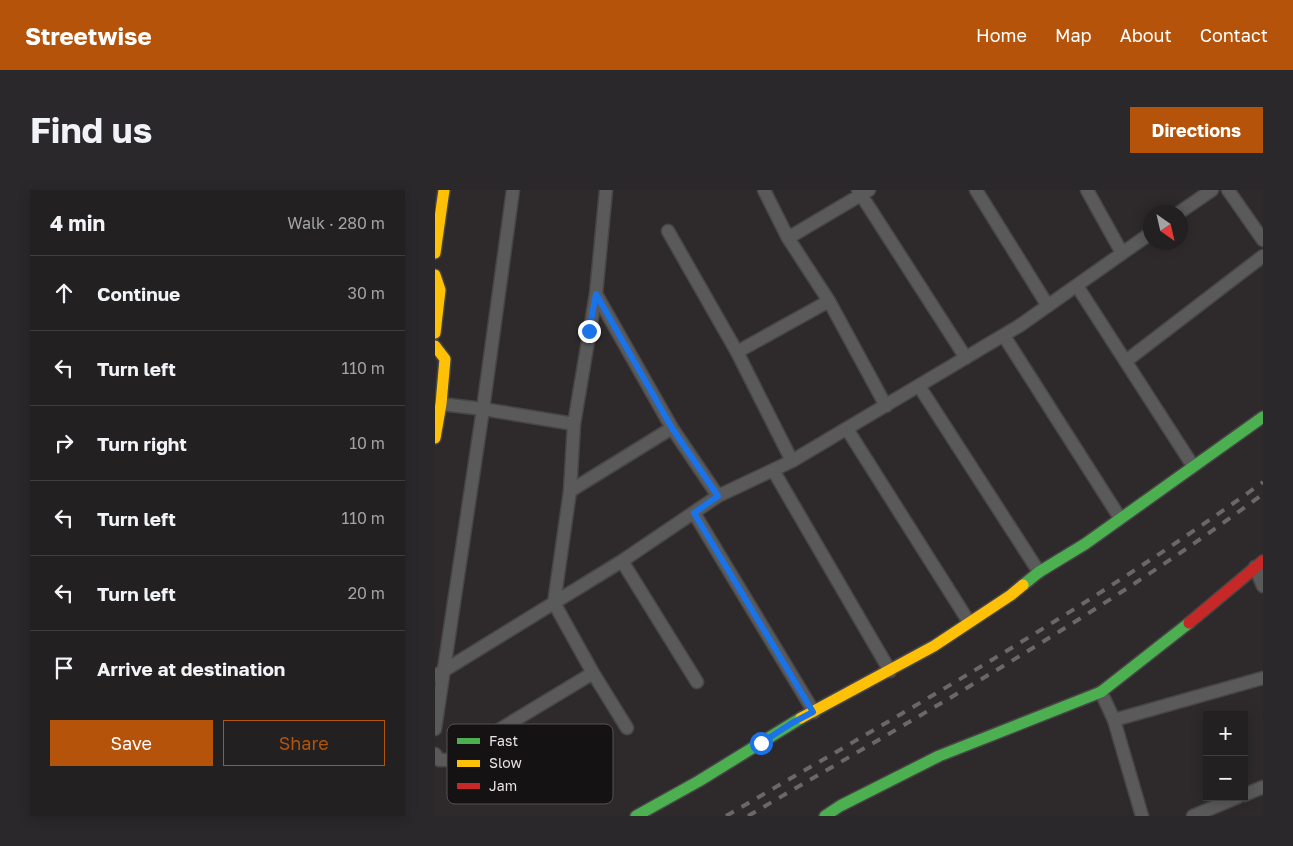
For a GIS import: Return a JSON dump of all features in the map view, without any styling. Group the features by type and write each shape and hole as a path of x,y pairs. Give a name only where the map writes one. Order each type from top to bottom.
{"street":[{"path":"435,253 444,190"},
{"path":"435,729 439,674 483,409 513,190"},
{"path":"606,190 596,294 574,424 570,491 555,603 593,673 627,728"},
{"path":"764,190 789,238 829,301 886,406"},
{"path":"976,190 1048,306"},
{"path":"1087,190 1123,253"},
{"path":"1188,206 1212,190"},
{"path":"1228,190 1263,240"},
{"path":"789,238 863,192 966,358"},
{"path":"667,231 737,352 792,461"},
{"path":"439,674 622,561 718,496 792,461 1004,336 1143,239"},
{"path":"1126,361 1263,256"},
{"path":"435,275 440,290 435,333"},
{"path":"1077,286 1193,466"},
{"path":"596,294 672,428 718,496"},
{"path":"737,352 829,301"},
{"path":"1004,336 1120,518"},
{"path":"435,346 445,359 441,404 435,438"},
{"path":"919,386 1039,572"},
{"path":"441,404 574,424"},
{"path":"636,816 699,781 792,723 934,646 1011,595 1039,572 1085,544 1263,417"},
{"path":"570,491 672,428"},
{"path":"847,429 969,622"},
{"path":"773,470 890,671"},
{"path":"694,513 813,712"},
{"path":"622,561 697,682"},
{"path":"1259,564 1263,586"},
{"path":"825,816 842,811 939,756 1101,692 1166,643 1259,564"},
{"path":"509,724 593,673"},
{"path":"1114,720 1263,678"},
{"path":"1101,692 1114,720 1139,815"},
{"path":"435,754 439,760 447,760"},
{"path":"1248,793 1263,787"},
{"path":"1193,816 1229,801"}],"railway":[{"path":"726,816 999,656 1133,572 1263,482"},
{"path":"748,816 1010,662 1074,622 1138,581 1263,494"}],"traffic: fast":[{"path":"1023,585 1039,572 1085,544 1263,417"},
{"path":"825,816 840,806 939,756 1101,692 1189,623"},
{"path":"636,816 699,781 801,718"}],"traffic: slow":[{"path":"435,253 444,190"},
{"path":"435,275 440,290 435,333"},
{"path":"435,346 445,359 441,404 435,438"},
{"path":"801,718 934,646 1023,585"}],"traffic: jam":[{"path":"1189,623 1263,561"}],"route":[{"path":"589,331 596,294 672,428 718,496 694,513 813,712 761,743"}]}
